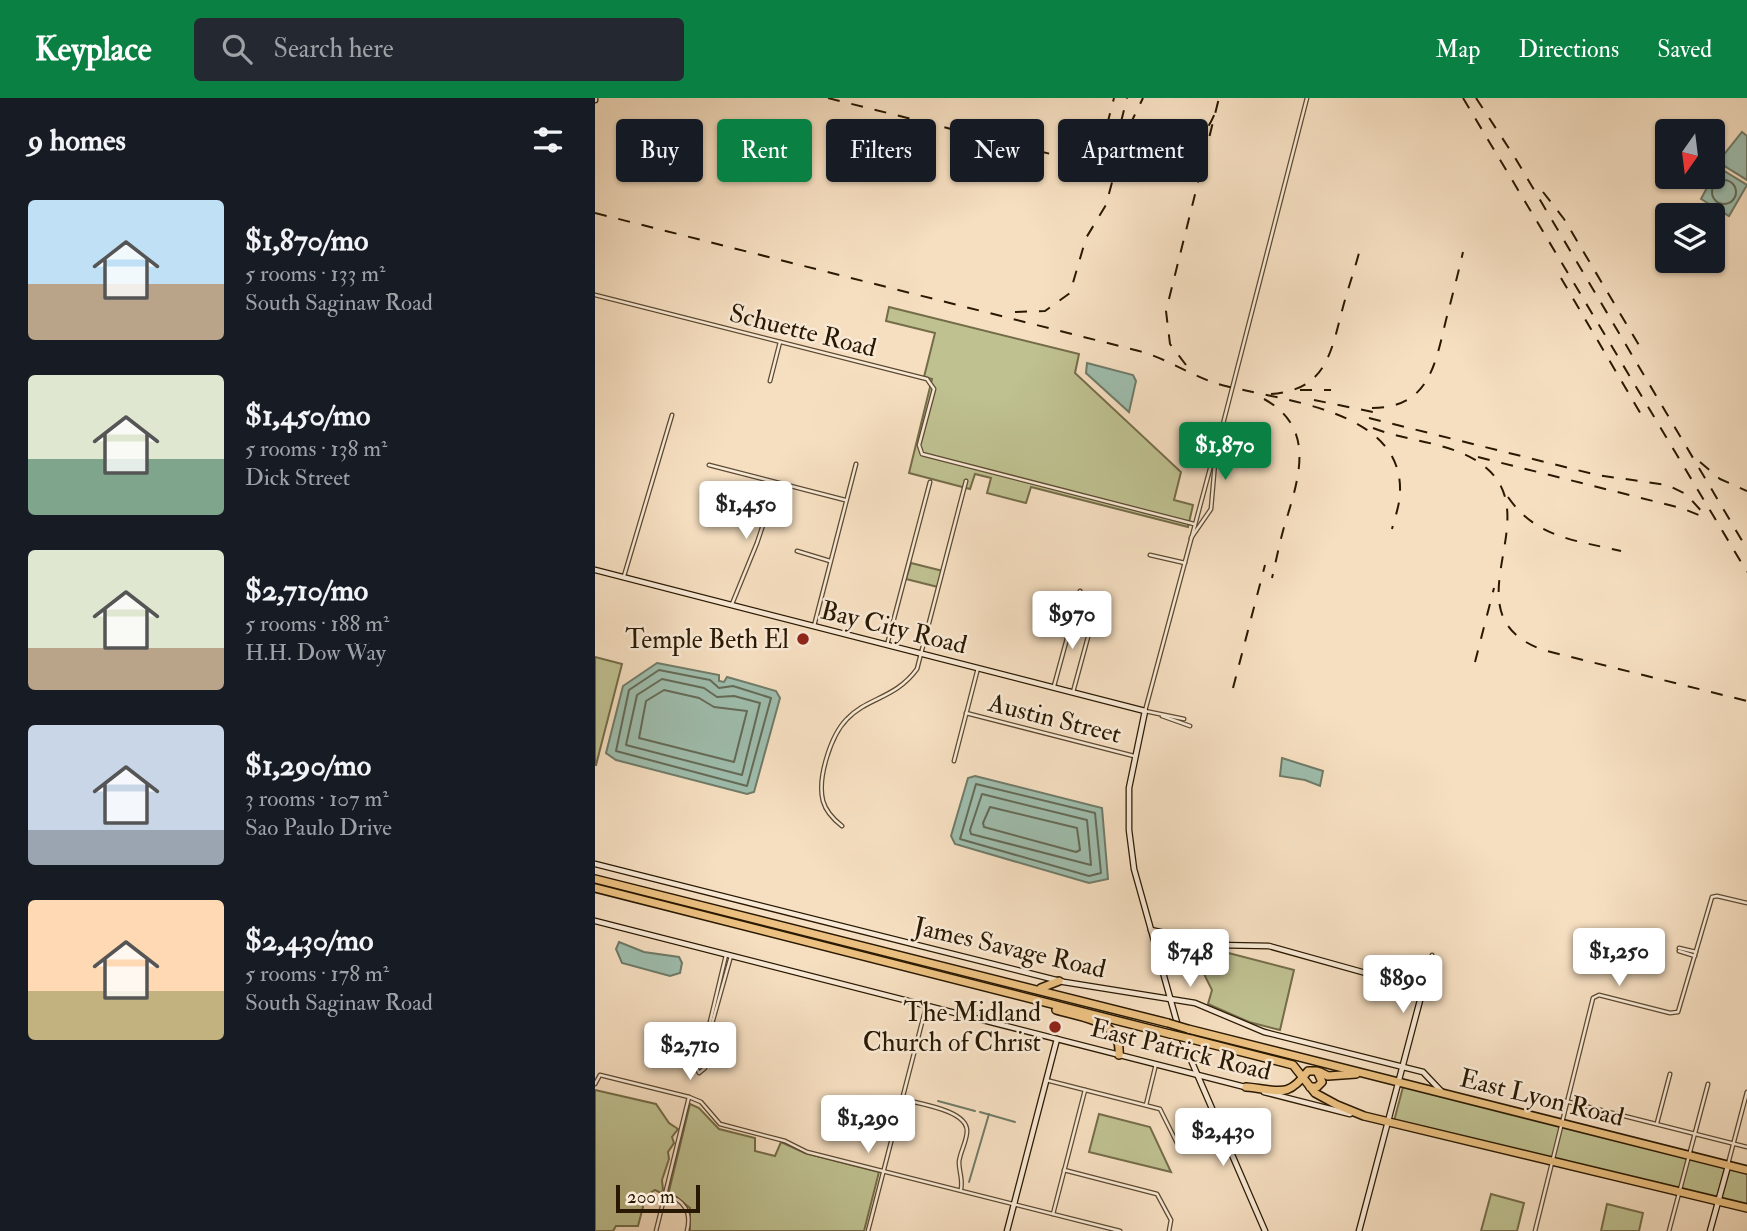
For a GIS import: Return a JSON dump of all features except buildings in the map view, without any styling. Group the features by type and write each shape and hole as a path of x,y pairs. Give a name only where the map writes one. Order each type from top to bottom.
{"highway":[{"path":"595,879 1017,985 1044,989 1059,981"},
{"path":"595,888 1291,1064 1305,1082 1331,1103 1373,1118"},
{"path":"979,985 1105,1025 1117,1035 1119,1055"},
{"name":"East Lyon Road","path":"1017,985 1747,1170"},
{"path":"1246,1087 1270,1091 1290,1090 1305,1082 1310,1070 1328,1076 1367,1074"},
{"path":"1305,1082 1313,1088 1320,1085 1322,1078 1319,1072"},
{"name":"East Patrick Road","path":"1373,1118 1679,1194 1747,1208"}],"street":[{"path":"1265,1231 1196,1074 1169,998 1135,869 1129,830 1129,788 1145,712 1307,98"},
{"name":"Schuette Road","path":"595,295 931,381 934,389 919,445 920,452 927,457 1194,524"},
{"path":"769,381 780,342"},
{"path":"624,577 672,415"},
{"path":"1191,538 1211,509 1216,451"},
{"path":"814,626 856,464"},
{"path":"709,465 846,500"},
{"path":"842,826 826,809 822,790 838,731 859,709 883,699 906,683 917,669 967,481"},
{"path":"887,645 930,482"},
{"path":"732,605 758,543 777,483"},
{"path":"797,551 830,561"},
{"path":"1150,555 1185,563"},
{"name":"Bay City Road","path":"595,570 1145,712 1184,719"},
{"path":"1053,688 1080,591"},
{"path":"1073,692 1094,615"},
{"path":"954,761 978,668"},
{"name":"Austin Street","path":"966,713 1134,756"},
{"path":"1159,715 1190,726"},
{"name":"James Savage Road","path":"595,864 1059,981 1201,1005 1264,1032 1423,1072 1446,1095"},
{"path":"1535,1231 1553,1163 1565,1101 1593,998 1599,995 1670,1013 1678,1012 1713,896 1747,903"},
{"name":"East Patrick Road","path":"595,921 1246,1087"},
{"path":"1151,929 1217,945 1269,946 1423,989"},
{"path":"1679,950 1696,954"},
{"path":"702,1059 729,955"},
{"path":"1359,1231 1432,955"},
{"path":"868,1231 927,1006"},
{"path":"1007,1231 1057,1040"},
{"path":"1146,1105 1156,1064"},
{"path":"1657,1123 1670,1074"},
{"path":"595,1084 600,1075 689,1097 701,1102 720,1124 776,1139 807,1152 1120,1231"},
{"path":"1046,1080 1163,1111 1179,1147"},
{"path":"1669,1231 1708,1084"},
{"path":"1053,1214 1085,1090"},
{"name":"East Patrick Road","path":"1270,1091 1373,1118"},
{"path":"1710,1231 1747,1092"},
{"path":"656,1231 689,1097"},
{"path":"902,1099 956,1114 963,1120 967,1133 959,1163 963,1178 960,1191"},
{"path":"1565,1101 1746,1146"},
{"path":"1064,1171 1157,1194 1171,1220 1169,1231"},
{"path":"665,1195 677,1199 687,1210 687,1231"}],"green space":[{"path":"889,307 1079,354 1075,373 1181,472 1174,500 1193,505 1188,527 1031,487 1026,503 987,493 991,478 975,474 970,489 909,473 932,379 924,377 935,333 886,321"},
{"path":"911,563 943,571 938,587 906,579"},
{"path":"595,657 622,664 596,765 595,765"},
{"path":"1213,949 1294,970 1280,1030 1249,1022 1208,1004 1212,990 1204,974"},
{"path":"1403,1087 1747,1173 1747,1205 1394,1121"},
{"path":"595,1090 656,1104 669,1123 678,1129 672,1137 674,1143 668,1152 669,1159 662,1180 663,1190 661,1193 655,1190 641,1199 643,1207 638,1226 616,1226 613,1231 595,1231"},
{"path":"690,1104 699,1108 719,1129 755,1138 755,1151 775,1156 781,1142 805,1153 879,1172 864,1231 690,1231 690,1208 669,1191"},
{"path":"1099,1114 1150,1127 1171,1172 1089,1152"},
{"path":"1491,1194 1524,1203 1517,1231 1481,1231"},
{"path":"1607,1204 1643,1213 1639,1231 1601,1231"}],"water":[{"path":"1742,132 1747,136 1747,180 1725,166 1725,153"},
{"path":"1725,171 1747,185 1729,216 1725,214 1725,203 1708,203 1701,199 1706,189 1725,189"},
{"path":"1087,363 1133,375 1136,381 1129,412 1086,373"},
{"path":"657,663 719,675 719,681 724,682 727,677 776,691 780,698 754,792 747,794 616,760 606,753 623,686"},
{"path":"1282,758 1323,771 1320,786 1305,780 1280,776"},
{"path":"975,776 1102,808 1108,879 1089,883 955,844 951,836 968,778"},
{"path":"619,942 644,952 679,957 682,963 680,973 670,976 622,963 616,949"}],"waterway":[{"path":"938,1101 975,1111"},
{"path":"980,1112 1015,1122"},
{"path":"969,1182 989,1114"}],"railway":[{"path":"828,98 1130,174 1158,169 1182,156 1201,137 1215,113"},
{"path":"1109,119 1114,98"},
{"path":"1122,119 1127,98"},
{"path":"1015,312 1045,311 1070,293 1086,238 1106,205 1124,137 1143,98"},
{"path":"1186,365 1170,344 1166,311 1219,98"},
{"path":"1463,98 1747,572"},
{"path":"1476,98 1514,156 1747,549"},
{"path":"1543,192 1564,219 1643,352"},
{"path":"595,213 1139,351 1218,384 1303,403 1333,413 1360,425 1381,442 1396,464 1400,497 1392,529"},
{"path":"1271,394 1290,391 1304,385 1324,366 1335,339 1360,249"},
{"path":"1372,408 1406,401 1418,392 1426,381 1438,353 1463,252"},
{"path":"1561,278 1642,416"},
{"path":"1300,390 1331,390"},
{"path":"1264,399 1280,410 1290,422 1297,436 1299,450 1297,482 1272,578"},
{"path":"1314,400 1383,414"},
{"path":"1369,418 1597,475 1667,485 1686,494 1704,514"},
{"path":"1373,428 1459,452 1484,466 1501,487 1507,512 1499,590 1502,613 1515,634 1543,650 1747,701"},
{"path":"1478,457 1681,508 1704,517"},
{"path":"1700,462 1720,479 1747,491"},
{"path":"1508,497 1519,511 1544,529 1572,540 1621,551"},
{"path":"1233,688 1265,565"},
{"path":"1475,662 1494,588"}],"place":[{"name":"Temple Beth El","path":"803,639"},
{"name":"The Midland Church of Christ","path":"1055,1027"}]}
